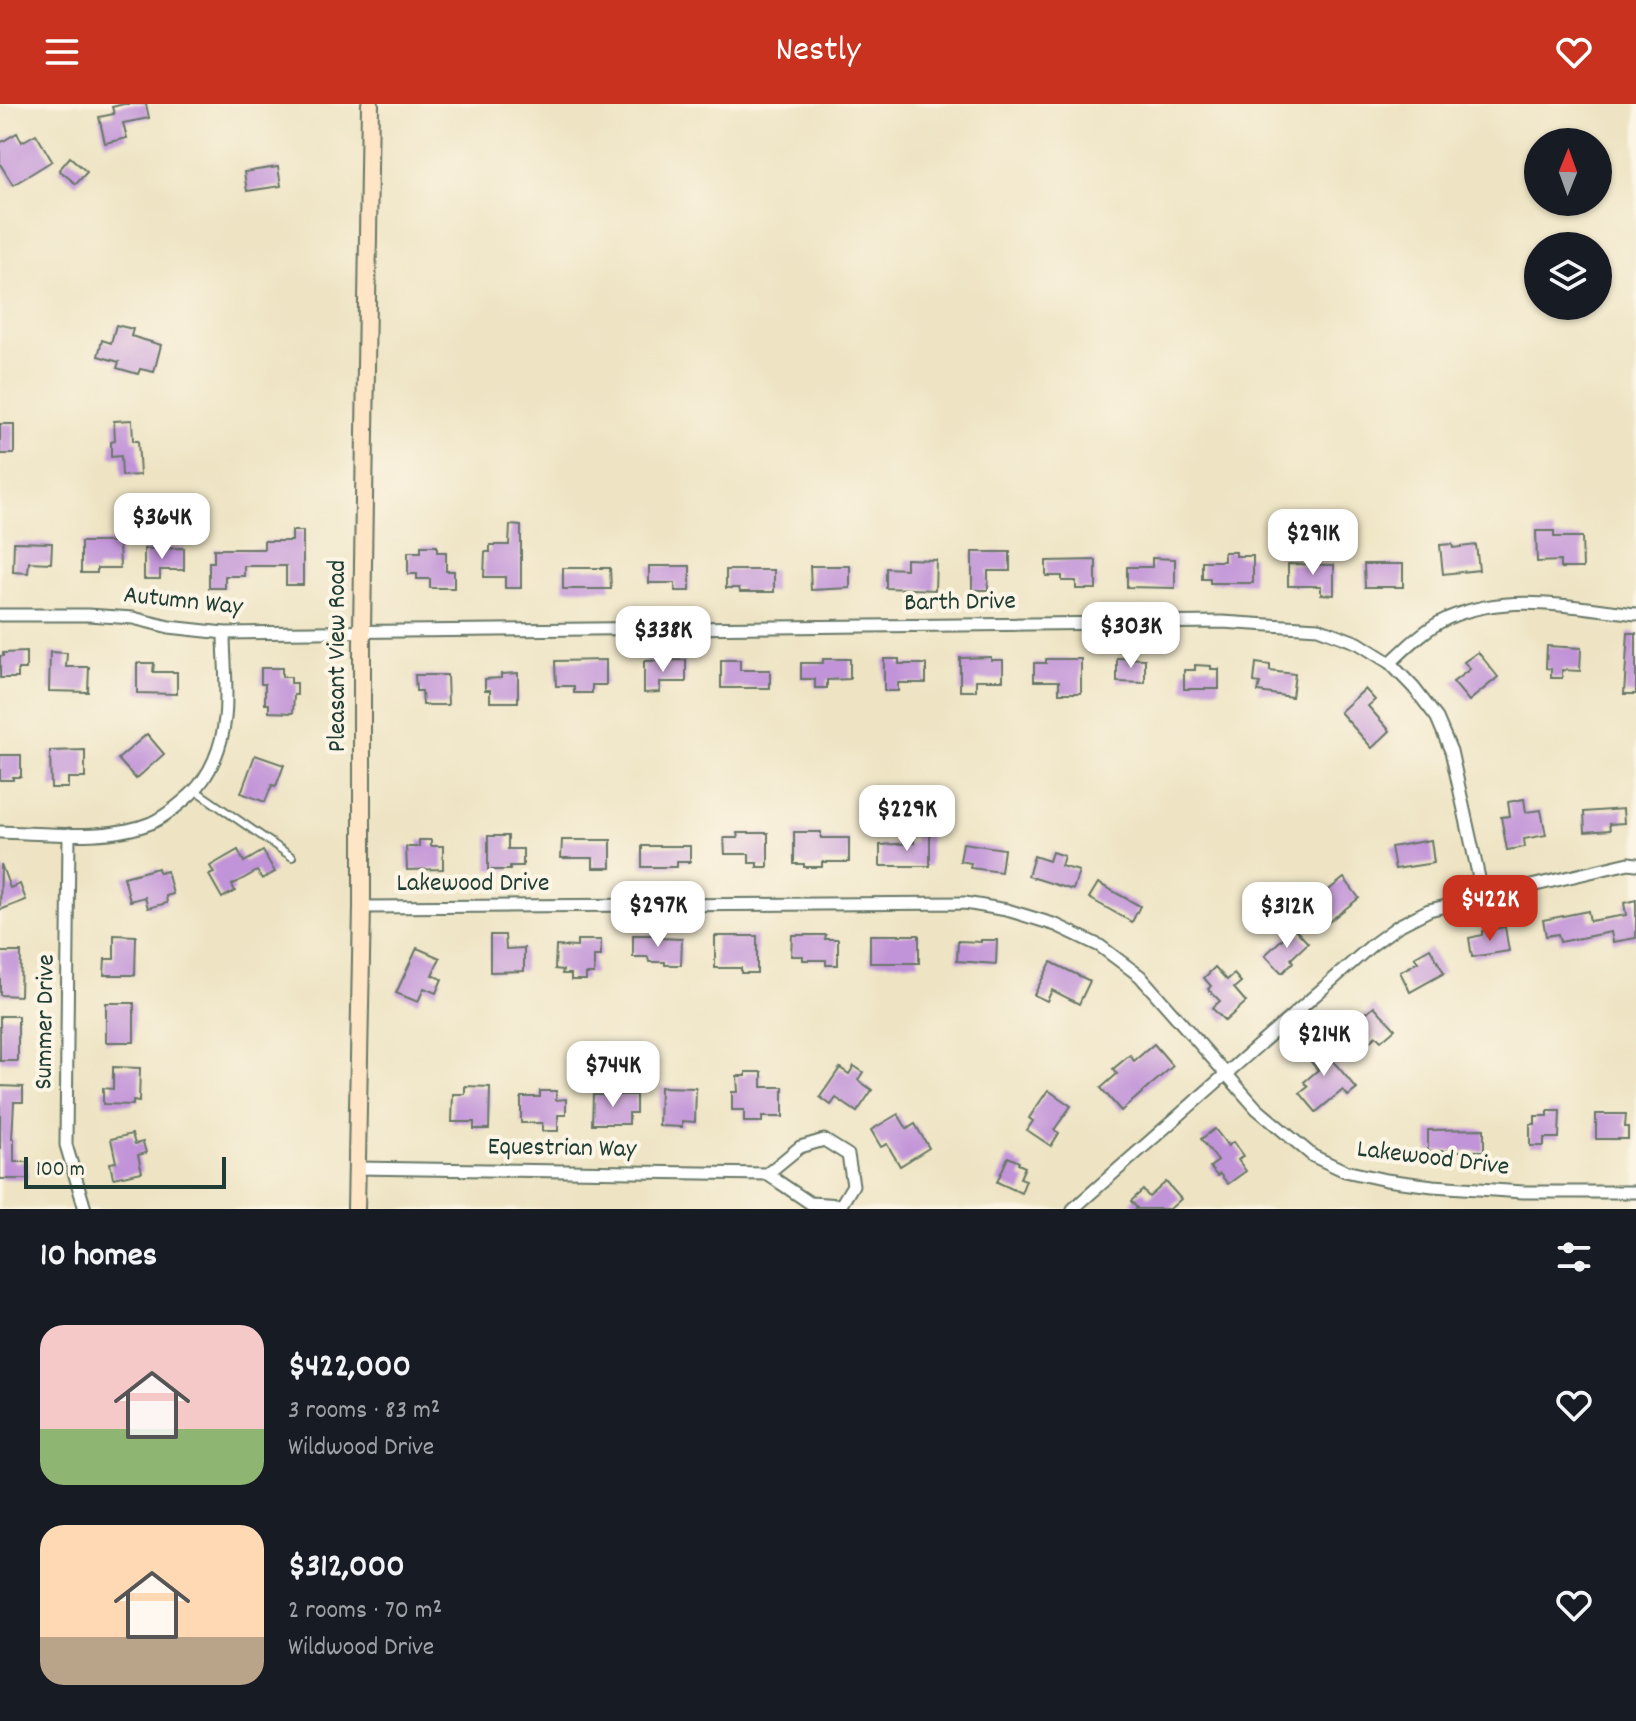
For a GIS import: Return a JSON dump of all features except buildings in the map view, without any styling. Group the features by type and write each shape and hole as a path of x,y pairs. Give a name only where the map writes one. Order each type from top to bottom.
{"main road":[{"name":"Pleasant View Road","path":"356,1209 370,104"}],"street":[{"path":"1390,663 1421,635 1446,619 1486,605 1531,602 1636,614"},
{"name":"Autumn Way","path":"0,615 133,618 169,627 224,633 362,630"},
{"name":"Barth Drive","path":"362,630 1222,622 1318,628 1358,643 1390,663 1437,718 1451,751 1483,896"},
{"path":"0,832 69,834 130,829 153,822 175,808 195,790 212,767 221,743 226,717 224,633"},
{"name":"Summer Drive","path":"69,834 66,1145 85,1209"},
{"path":"1073,1209 1372,945 1398,926 1429,910 1629,863 1636,864"},
{"name":"Lakewood Drive","path":"362,907 965,903 1007,910 1056,925 1100,946 1140,976 1257,1109 1313,1156 1345,1171 1433,1186 1523,1192 1636,1192"},
{"path":"824,1140 848,1155 853,1185 841,1205 810,1203 767,1174 800,1147 824,1140"},
{"name":"Equestrian Way","path":"356,1168 767,1174"}],"lane":[{"path":"195,790 292,857"}]}
